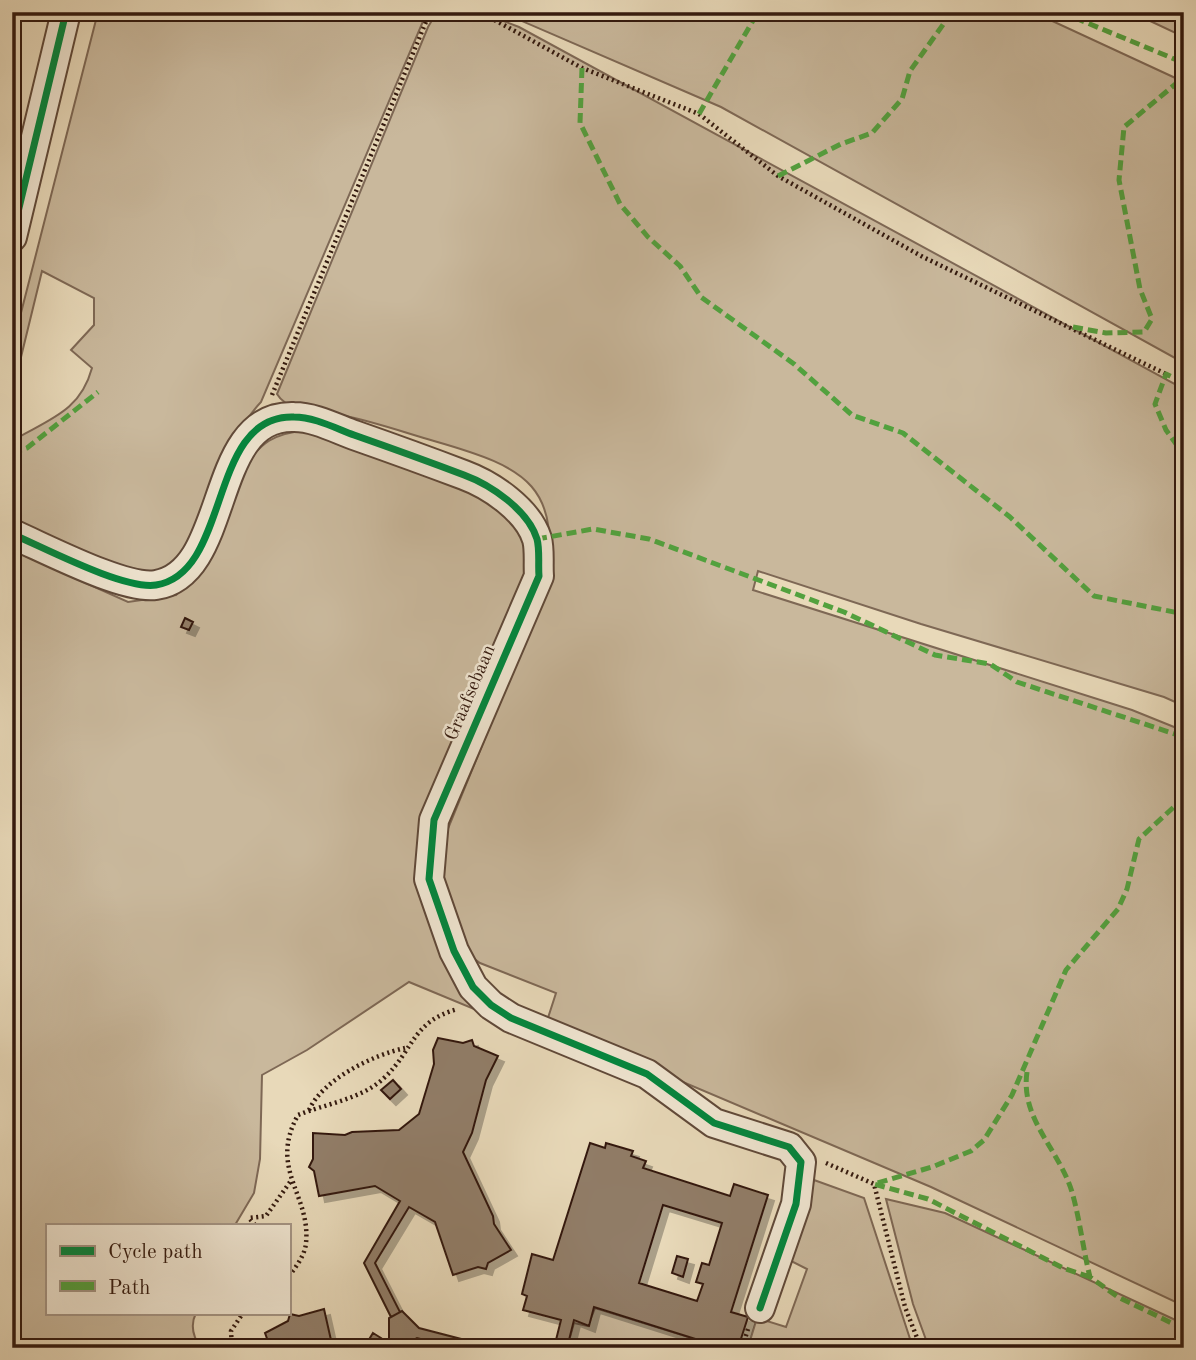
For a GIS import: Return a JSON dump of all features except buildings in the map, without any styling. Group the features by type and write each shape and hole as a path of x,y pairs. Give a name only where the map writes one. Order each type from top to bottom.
{"street":[{"path":"12,237 66,12"},
{"name":"Graafsebaan","path":"263,422 278,417 315,421 476,479 520,511 537,539 539,576 434,820 429,879 454,951 473,986 491,1005 511,1018 647,1074 714,1123 789,1147"},
{"path":"12,534 129,583 157,585 180,573 197,554 242,446 263,422"},
{"path":"760,1308 796,1205 801,1162 789,1147"}],"path":[{"path":"263,422 277,381 430,12"},
{"path":"480,12 582,68 699,114 778,176 887,237 1166,374"},
{"path":"290,1274 306,1244 306,1224 291,1181 287,1144 290,1129 298,1115 368,1089 384,1078 423,1025 437,1015 491,1005"},
{"path":"309,1111 313,1102 348,1072 385,1052 405,1048"},
{"path":"789,1147 874,1185 905,1307 921,1348"},
{"path":"254,1224 249,1218 266,1216 291,1181"},
{"path":"232,1348 231,1331 242,1314"}],"shaded area":[{"path":"98,12 427,12 261,402 245,422 188,543 172,562 151,577 12,526 12,441 71,405 87,383 92,368 71,350 94,325 94,298 42,271 12,394 12,348"},
{"path":"437,12 480,12 519,27 1184,389 1184,706 1164,697 921,624 758,571 753,590 1132,710 1184,731 1184,1306 931,1187 546,1024 556,993 480,963 465,952 444,884 443,853 447,831 545,592 549,556 548,527 543,504 531,486 515,472 494,461 364,420 297,408 289,405 277,394 428,27"},
{"path":"501,12 1033,12 1184,82 1184,363 721,107"},
{"path":"1131,12 1184,12 1184,37"},
{"path":"305,431 514,505 531,571 424,829 466,998 474,1009 409,982 307,1050 262,1075 260,1159 254,1193 236,1224 46,1224 46,1314 196,1314 193,1331 201,1348 12,1348 12,550 128,602 176,595 188,584 243,467 269,441"},
{"path":"814,1180 864,1198 913,1348 744,1348 749,1344 757,1318 786,1327 807,1269 791,1261"},
{"path":"886,1199 945,1213 1184,1324 1184,1348 929,1348 913,1304"},
{"path":"595,1308 724,1348 567,1348 574,1323 588,1326"}],"marked path":[{"path":"699,114 758,12"},
{"path":"778,176 841,144 872,133 902,99 910,71 952,12"},
{"path":"1061,12 1184,63"},
{"path":"582,68 580,123 620,204 648,237 680,266 701,297 794,364 852,415 903,433 1010,517 1094,596 1184,614"},
{"path":"1073,327 1106,333 1144,332 1152,319 1140,289 1119,180 1124,127 1184,77"},
{"path":"1184,383 1166,374 1155,404 1166,430 1184,455"},
{"path":"12,453 27,448 98,392"},
{"path":"537,539 593,529 649,539 844,612 935,655 990,664 1017,682 1184,737"},
{"path":"1090,1277 1063,1268 928,1199 874,1184 932,1167 971,1151 984,1140 1012,1095 1066,970 1118,909 1127,889 1139,839 1176,805 1184,788"},
{"path":"1027,1072 1029,1105 1072,1192 1090,1277 1118,1297 1184,1329"}],"cycle path":[{"path":"12,237 66,12"},
{"path":"12,534 105,575 142,585 156,585 180,574 197,553 232,466 246,440 266,423 294,417 324,423 464,475 497,492 526,518 537,539 539,576 434,820 429,879 454,951 473,987 491,1005 511,1018 647,1074 714,1123 789,1147 801,1162 796,1204 760,1308"}]}
